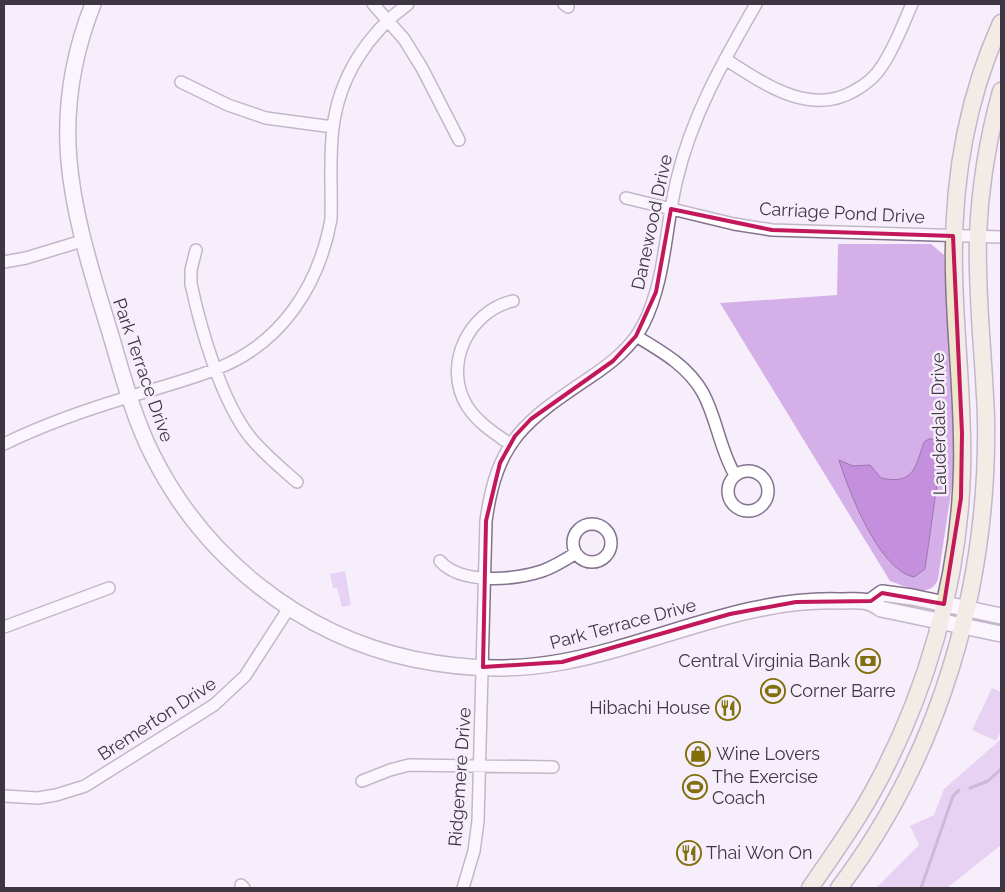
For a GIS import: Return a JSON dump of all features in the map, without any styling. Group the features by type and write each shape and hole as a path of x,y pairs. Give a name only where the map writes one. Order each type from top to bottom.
{"main road":[{"name":"Lauderdale Drive","path":"810,888 857,818 886,764 913,704 944,604 958,525 962,472 953,236 959,170 980,76 1001,23"},
{"path":"839,888 894,804 916,760 951,668 966,609 979,542 986,460 978,236 982,180 1001,91"}],"street":[{"name":"Park Terrace Drive","path":"93,4 80,41 71,81 68,117 70,180 82,241 130,397 151,452 189,515 237,568 289,608 351,640 389,653 438,663 483,667 562,662 770,605 814,600 871,602 881,610 1001,634"},
{"path":"374,4 404,39 422,68 459,140"},
{"path":"4,444 68,416 217,369 236,360 266,340 289,316 310,285 322,256 330,219 333,127 346,80 358,57 388,20 408,4"},
{"name":"Danewood Drive","path":"483,667 486,521 496,471 510,444 531,419 613,361 636,336 656,292 676,179 698,113 725,59 756,4"},
{"path":"725,59 783,93 798,98 820,100 840,97 860,88 882,67 912,4"},
{"path":"181,82 228,105 266,118 333,127"},
{"name":"Carriage Pond Drive","path":"626,198 772,230 1001,237"},
{"path":"4,262 26,258 82,241"},
{"path":"196,250 191,284 224,392 246,431 264,454 297,482"},
{"path":"510,444 482,424 468,408 459,385 458,368 460,353 469,332 491,309 513,301"},
{"path":"636,336 675,361 695,381 707,402 718,438 735,476"},
{"path":"440,561 457,575 514,577 557,565 576,553"},
{"path":"4,627 109,588"},
{"name":"Park Terrace Drive","path":"871,602 882,593 1001,616"},
{"name":"Bremerton Drive","path":"4,796 38,798 56,795 84,786 214,705 245,676 289,608"},
{"name":"Ridgemere Drive","path":"463,888 477,836 483,667"},
{"path":"362,781 409,765 553,767"}],"highlighted area":[{"path":"671,209 772,230 953,236 962,433 961,498 944,604 882,593 871,601 796,602 730,614 562,662 483,667 486,521 500,463 515,436 531,419 613,361 636,336 656,292"}],"shaded area":[{"path":"838,244 931,244 944,255 955,465 938,579 930,589 917,590 890,581 720,303 837,295"},
{"path":"929,439 936,439 942,449 925,569 914,577 901,571 889,560 867,528 850,491 839,460 853,466 870,465 881,478 900,479 907,477 912,472 924,442"},
{"path":"345,571 351,605 342,607 337,588 333,588 330,574"},
{"path":"992,688 1001,692 1001,731 996,741 972,730"},
{"path":"1001,739 1001,845 947,888 876,888 919,845 910,826 934,815 944,789"}],"waterway":[{"path":"970,788 988,781 1001,769"},
{"path":"921,888 953,796 959,790"}],"place":[{"name":"Central Virginia Bank","path":"868,661"},
{"name":"Corner Barre","path":"773,691"},
{"name":"Hibachi House","path":"728,708"},
{"name":"Wine Lovers","path":"698,754"},
{"name":"The Exercise Coach","path":"695,787"},
{"name":"Thai Won On","path":"689,853"}]}
